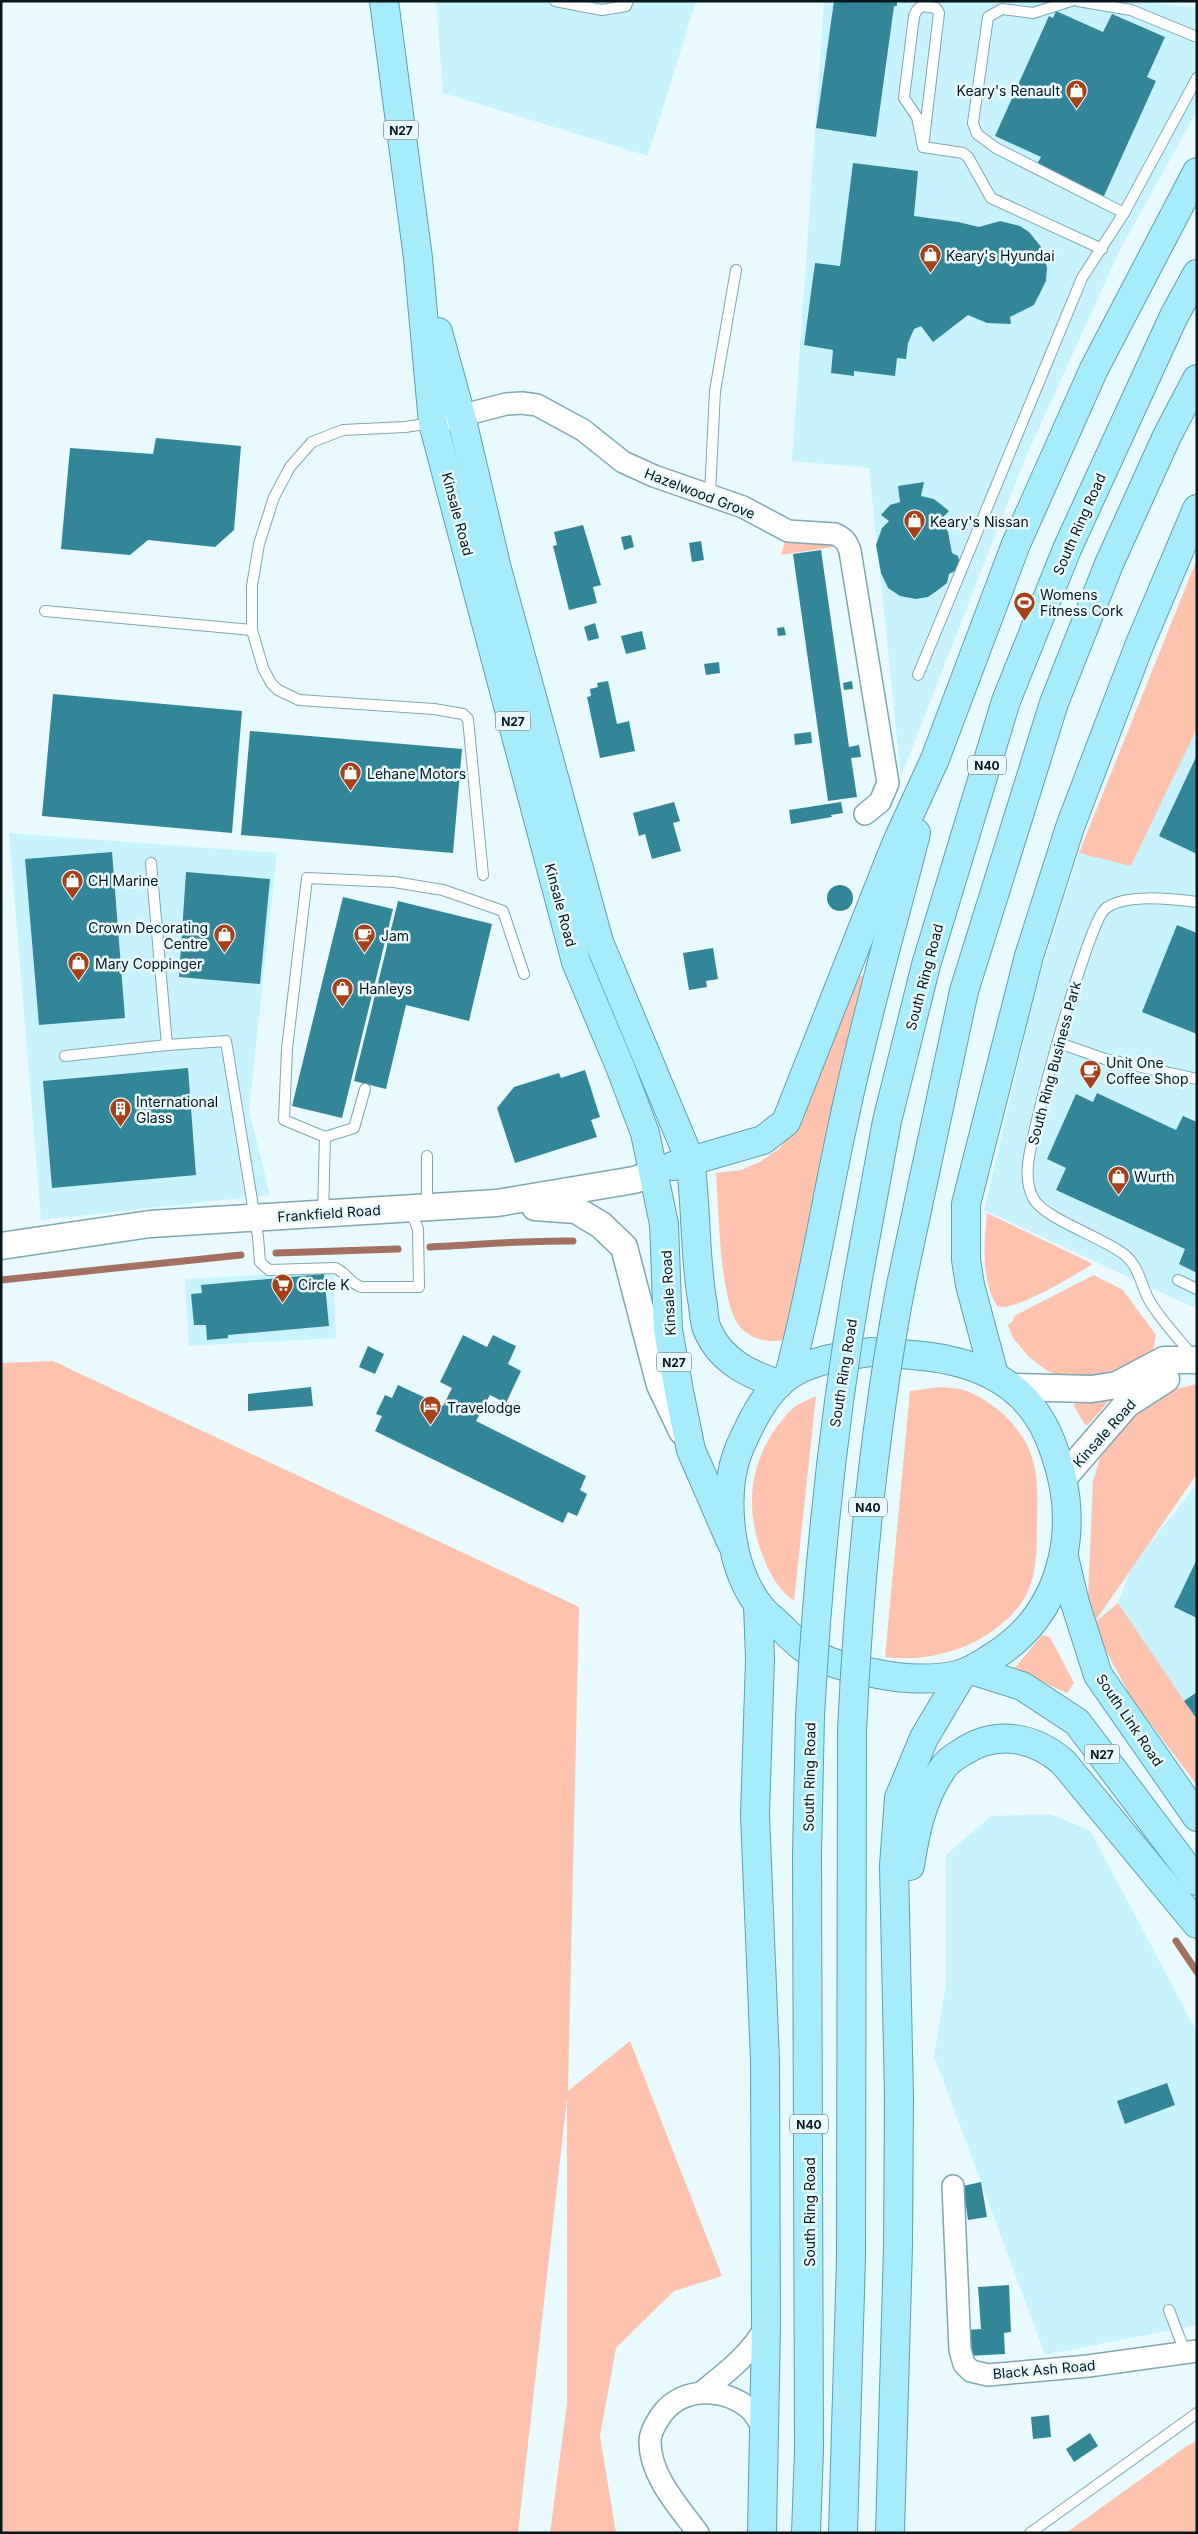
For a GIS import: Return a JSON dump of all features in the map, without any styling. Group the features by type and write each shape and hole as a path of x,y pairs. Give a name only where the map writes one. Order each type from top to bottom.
{"highway":[{"name":"Kinsale Road","path":"384,1 418,258 433,423 576,962 622,1070 645,1133 655,1173 664,1224 668,1330 691,1450 731,1542"},
{"path":"655,1173 690,1160 763,1140 786,1122 896,844 935,759 1016,544 1099,360 1197,172"},
{"name":"Kinsale Road","path":"418,258 461,416 496,569 599,942 690,1160 695,1192 700,1287 707,1330 722,1353 745,1372 784,1380"},
{"name":"South Ring Road","path":"806,2533 809,2450 807,1854 810,1716 816,1597 827,1483 840,1382 887,1121 926,964 1006,701 1067,549 1174,316 1197,274"},
{"name":"N40","path":"843,2533 850,2257 852,1731 856,1632 883,1380 901,1284 964,991 1054,703 1109,564 1167,436 1197,379"},
{"path":"1002,1381 970,1286 966,1260 966,1204 1029,956 1070,827 1139,646 1197,509"},
{"path":"784,1380 803,1323 818,1236 844,1116 935,759"},
{"name":"N27","path":"870,1352 933,1356 1002,1381 1028,1401 1049,1435 1064,1477 1069,1520 1064,1557 1045,1605 1012,1646 966,1672 930,1680 882,1675 842,1666 816,1656 797,1643 758,1604 746,1581 731,1542 728,1488 738,1449 757,1411 784,1380 814,1364 840,1356 870,1352"},
{"name":"South Link Road","path":"1064,1557 1075,1603 1098,1675 1197,1817"},
{"path":"758,1604 760,1659 755,1815 765,2060 766,2326 762,2533"},
{"path":"890,2533 899,2097 894,1865 899,1798 924,1738 966,1672"},
{"name":"N27","path":"966,1672 1022,1686 1077,1722 1197,1881"},
{"path":"899,2097 904,2037 906,1915 914,1834 925,1801 942,1769 964,1750 987,1739 1006,1737 1036,1744 1053,1754 1076,1775 1197,1924"}],"street":[{"name":"Hazelwood Grove","path":"433,423 506,404 537,405 583,430 624,462 654,476 743,507 788,531 835,534 847,542 888,783 880,802 865,814"},
{"name":"Frankfield Road","path":"1,1246 150,1224 497,1203 634,1180 655,1173"},
{"path":"497,1203 576,1210 601,1225 624,1248 660,1385 691,1450"},
{"name":"Kinsale Road","path":"1002,1381 1092,1389 1117,1385 1164,1360 1196,1360"},
{"name":"Kinsale Road","path":"1064,1477 1128,1404 1152,1387 1183,1372 1196,1360"},
{"name":"Black Ash Road","path":"953,2186 960,2350 964,2364 971,2371 988,2375 1088,2366 1191,2352"},
{"path":"702,2392 743,2358 756,2344 766,2326"},
{"path":"698,2533 663,2483 654,2463 650,2441 658,2421 669,2405 683,2397 702,2392 720,2394 738,2400 752,2412 764,2429"}],"lane":[{"path":"555,1 602,10 626,6 628,1"},
{"path":"1071,1 1033,13 1002,9 988,17 972,123 977,134 996,148 1124,213"},
{"path":"1078,1 1131,10 1197,37"},
{"path":"922,6 936,8 939,13 923,147 917,117 904,98 914,16 916,10 922,6"},
{"path":"918,675 1082,278 1124,213 1197,78"},
{"path":"923,147 963,153 991,198 1102,249"},
{"path":"710,494 715,391 736,270"},
{"path":"433,423 405,427 343,430 312,442 290,467 274,497 260,544 252,586 252,630 263,668 271,683 278,690 299,700 434,709 463,714 468,719 483,875"},
{"path":"44,611 252,630"},
{"path":"151,863 167,1045"},
{"path":"365,1088 354,1128 325,1137 284,1120 287,1049 307,878 394,882 443,890 503,911 524,974"},
{"name":"South Ring Business Park","path":"1196,1360 1148,1297 1141,1276 1126,1256 1104,1241 1051,1214 1033,1200 1028,1178 1029,1154 1034,1130 1082,961 1103,910 1112,904 1136,900 1170,899 1197,902"},
{"path":"65,1056 226,1041 253,1218 258,1237 260,1262 269,1270 336,1268 362,1288 419,1287 418,1208 427,1156"},
{"path":"1059,1043 1105,1059 1197,1079"},
{"path":"322,1215 325,1137"},
{"path":"1178,1280 1197,1289"},
{"path":"1170,2310 1191,2352"},
{"path":"1030,2533 1197,2413"}],"shaded area":[{"path":"436,1 696,1 648,156 443,93"},
{"path":"824,1 1143,1 1197,8 1197,111 1120,250 1025,459 901,777 869,468 792,461"},
{"path":"785,541 832,542 839,546 781,555"},
{"path":"1197,559 1197,728 1131,866 1079,853"},
{"path":"1197,648 1197,1309 984,1210 1036,988 1079,853 1111,832"},
{"path":"9,833 277,853 249,1110 270,1195 41,1220"},
{"path":"863,976 784,1340 761,1340 741,1328 728,1299 721,1255 716,1173 741,1170 760,1162 780,1148 796,1122 855,977"},
{"path":"987,1213 1093,1264 1060,1284 1017,1304 1005,1307 997,1306 988,1285 986,1273 985,1237"},
{"path":"333,1271 336,1338 189,1346 185,1279"},
{"path":"1094,1275 1123,1290 1156,1335 1153,1352 1121,1377 1061,1377 1046,1370 1028,1356 1013,1338 1008,1325 1013,1321 1014,1316"},
{"path":"53,1361 579,1607 568,2091 630,2041 722,2276 674,2291 616,2348 600,2436 616,2533 550,2533 567,2403 567,2098 518,2533 1,2533 1,1363"},
{"path":"1197,1384 1197,1474 1094,1623 1118,1603 1197,1720 1197,1785 1132,1699 1092,1625 1088,1598 1093,1481 1100,1458 1125,1425 1148,1401 1175,1389"},
{"path":"941,1387 967,1391 989,1403 1009,1420 1025,1441 1034,1464 1037,1480 1037,1538 1034,1569 1029,1588 1020,1605 1007,1619 976,1641 959,1649 941,1654 904,1658 885,1657 910,1391"},
{"path":"816,1396 794,1601 784,1592 773,1577 757,1539 752,1500 754,1480 758,1462 776,1427 799,1404"},
{"path":"1112,1397 1088,1425 1085,1425 1074,1406 1077,1403"},
{"path":"1197,1484 1197,1736 1118,1603 1131,1567"},
{"path":"1042,1635 1050,1637 1074,1683 1067,1693 1014,1669"},
{"path":"1050,1814 1090,1830 1197,2032 1197,2325 1045,2355 934,2056 946,1983 946,1855 991,1816"},
{"path":"1197,2441 1197,2533 1066,2533 1187,2446"}],"building":[{"path":"834,1 897,1 897,6 894,6 876,137 816,128"},
{"name":"Keary's Renault","path":"1056,11 1103,32 1112,14 1165,37 1147,77 1156,81 1104,196 1036,166 1041,157 995,136 1049,16 1053,18"},
{"name":"Keary's Hyundai","path":"853,163 918,171 914,216 979,227 1000,221 1020,226 1029,232 1042,248 1047,268 1046,281 1034,305 1010,317 1011,324 987,323 968,315 933,342 921,326 914,329 908,343 906,359 897,358 895,376 854,371 854,376 831,373 833,350 804,345 815,263 840,266"},
{"path":"156,438 241,446 234,530 215,547 148,540 130,555 61,549 70,448 153,454"},
{"name":"Keary's Nissan","path":"924,482 921,496 934,499 949,511 941,519 948,532 952,553 958,556 960,563 957,570 949,574 947,583 928,597 916,599 900,596 888,588 881,573 876,545 882,528 889,521 881,515 890,505 900,502 898,486"},
{"path":"583,525 601,585 593,587 597,603 569,610 553,546 557,545 554,532"},
{"path":"631,535 634,547 624,550 621,537"},
{"path":"701,541 704,560 692,562 689,543"},
{"path":"821,550 849,747 859,745 861,757 851,758 857,797 828,801 793,554"},
{"path":"595,623 599,638 588,641 584,627"},
{"path":"784,627 786,635 778,636 777,628"},
{"path":"642,631 646,649 626,654 621,636"},
{"path":"719,662 720,673 706,675 704,664"},
{"path":"608,681 617,724 629,721 635,751 600,758 587,697 591,696 590,689 598,687 597,683"},
{"path":"852,681 853,689 844,690 843,683"},
{"path":"53,694 242,711 232,833 42,816"},
{"name":"Lehane Motors","path":"250,731 462,749 453,853 241,835"},
{"path":"811,732 812,743 795,745 794,734"},
{"path":"1197,755 1197,854 1159,836"},
{"path":"674,802 680,821 673,823 681,851 652,859 645,834 639,836 633,813"},
{"path":"841,802 843,813 831,815 832,817 791,824 789,810"},
{"path":"112,852 125,1018 39,1025 25,859"},
{"path":"186,872 270,879 260,984 179,977"},
{"path":"840,885 849,889 853,898 849,907 840,911 831,907 827,898 831,889"},
{"name":"Hanleys","path":"343,897 393,909 342,1118 292,1106"},
{"path":"398,901 492,924 469,1021 406,1005 386,1089 354,1081"},
{"path":"1177,925 1197,933 1197,1034 1142,1012"},
{"path":"713,948 718,979 706,981 707,987 689,990 683,953"},
{"name":"International Glass","path":"188,1068 196,1175 52,1188 43,1081"},
{"path":"585,1070 600,1117 591,1120 597,1137 515,1163 497,1108 514,1087 559,1073 561,1078"},
{"path":"1097,1093 1176,1130 1183,1116 1197,1122 1197,1273 1179,1264 1185,1249 1056,1190 1066,1168 1047,1159 1076,1094 1093,1102"},
{"path":"324,1274 329,1326 228,1335 228,1338 207,1340 206,1325 194,1325 191,1294 202,1293 201,1285"},
{"name":"Travelodge","path":"463,1335 487,1347 493,1335 516,1346 508,1364 521,1371 506,1403 490,1395 476,1421 586,1476 580,1490 587,1494 577,1516 568,1512 563,1523 375,1431 382,1416 376,1414 385,1395 392,1398 398,1385 443,1406 452,1388 440,1382"},
{"path":"368,1346 384,1354 375,1374 359,1367"},
{"path":"311,1387 313,1406 248,1411 248,1394"},
{"path":"1197,1559 1197,1618 1174,1607"},
{"path":"1197,1692 1197,1719 1184,1701"},
{"path":"1167,2083 1175,2105 1125,2124 1117,2101"},
{"path":"981,2182 987,2217 968,2220 963,2186"},
{"path":"1009,2285 1011,2332 1004,2333 1005,2354 968,2356 967,2330 981,2329 978,2287"},
{"path":"1049,2415 1051,2437 1033,2439 1031,2417"},
{"path":"1090,2433 1098,2446 1074,2462 1066,2449"}],"waterway":[{"path":"430,1247 573,1241"},
{"path":"276,1253 398,1249"},
{"path":"1,1280 241,1255"},
{"path":"1176,1941 1197,1972"}],"place":[{"name":"Keary's Renault","path":"1076,109"},
{"name":"Keary's Hyundai","path":"930,274"},
{"name":"Keary's Nissan","path":"914,540"},
{"name":"Womens Fitness Cork","path":"1024,621"},
{"name":"Lehane Motors","path":"351,792"},
{"name":"CH Marine","path":"72,899"},
{"name":"Crown Decorating Centre","path":"224,954"},
{"name":"Jam","path":"365,954"},
{"name":"Mary Coppinger","path":"79,982"},
{"name":"Hanleys","path":"343,1007"},
{"name":"Unit One Coffee Shop","path":"1090,1089"},
{"name":"International Glass","path":"120,1128"},
{"name":"Wurth","path":"1118,1195"},
{"name":"Circle K","path":"282,1303"},
{"name":"Travelodge","path":"431,1426"}]}
